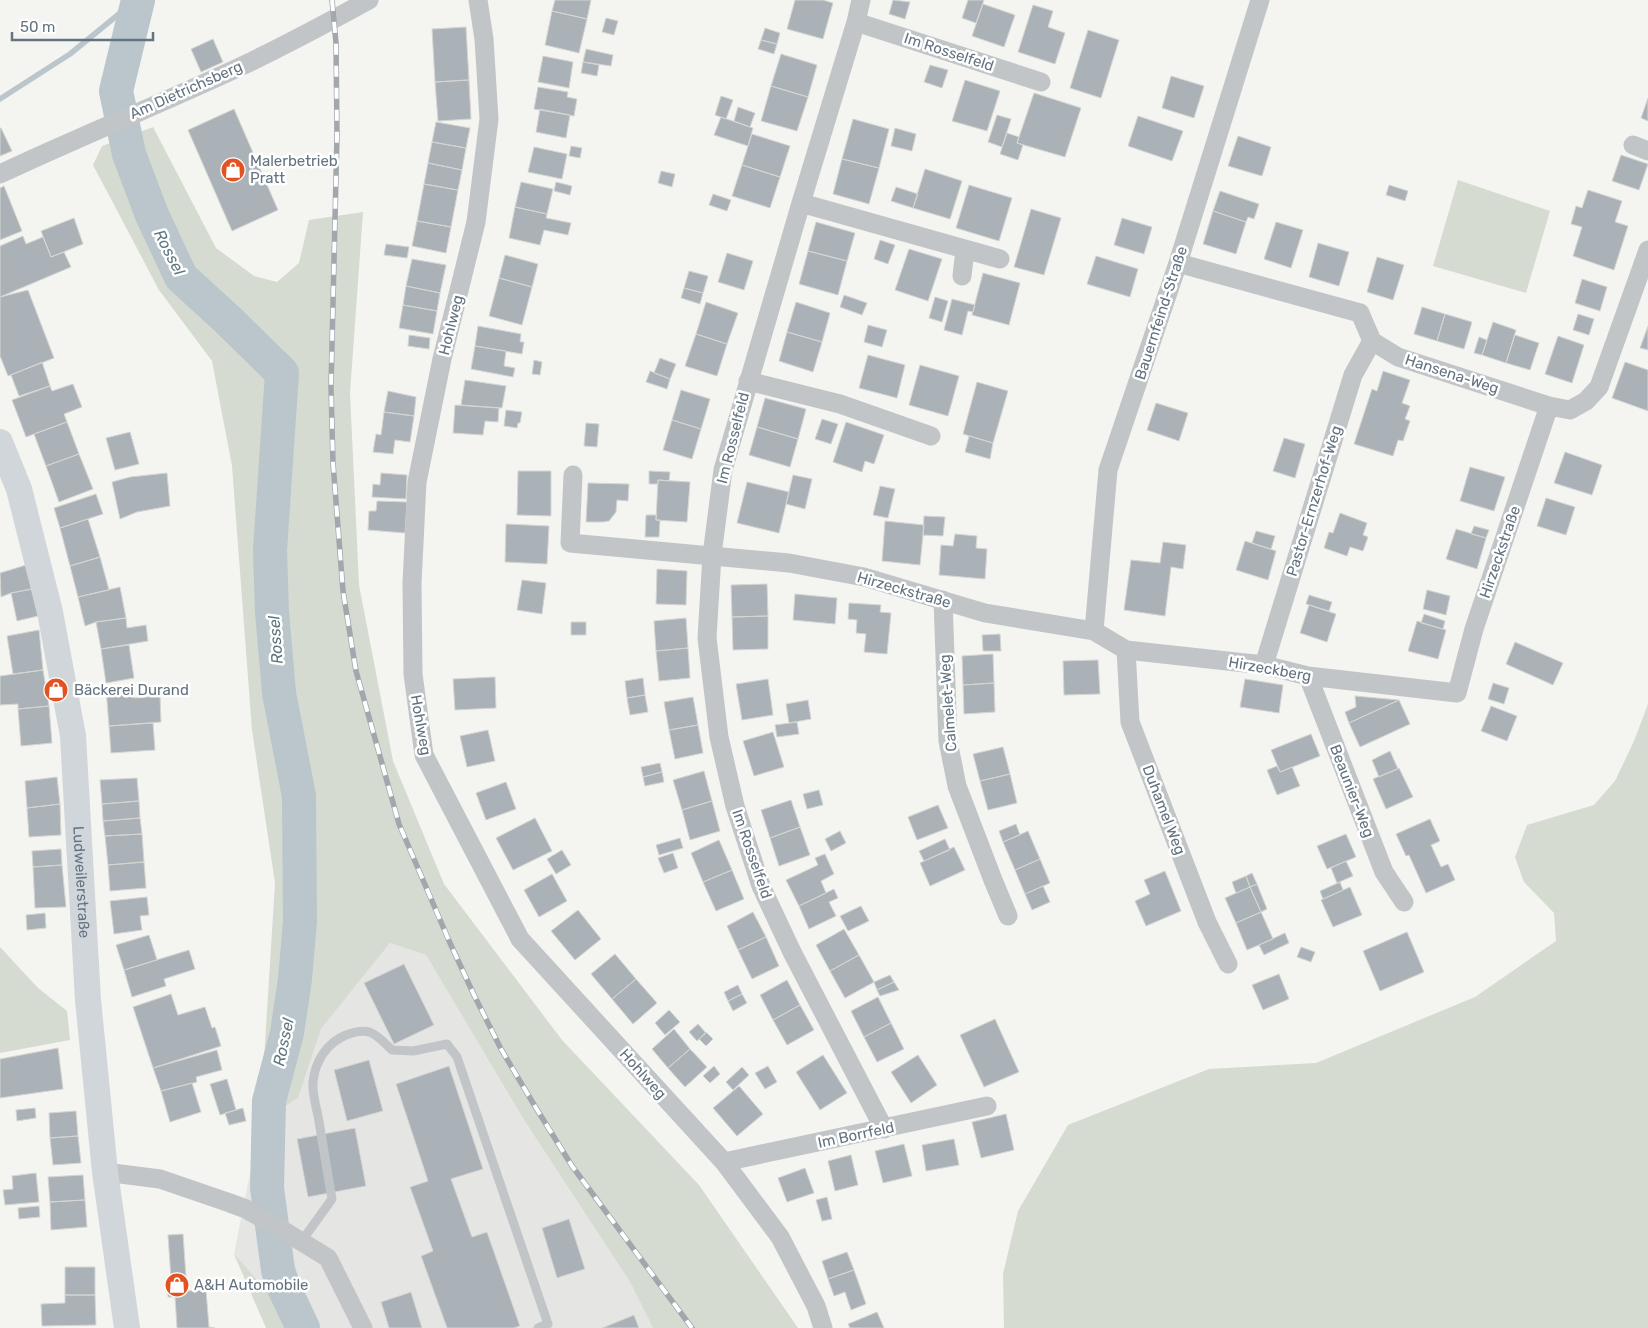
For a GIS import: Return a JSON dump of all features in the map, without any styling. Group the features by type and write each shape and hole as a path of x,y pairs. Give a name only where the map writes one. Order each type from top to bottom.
{"main road":[{"name":"Ludweilerstraße","path":"0,442 19,489 50,612 73,736 88,1000 105,1172 127,1328"}],"street":[{"name":"Am Dietrichsberg","path":"0,174 260,57 369,0"},
{"name":"Hohlweg","path":"478,0 484,39 489,119 476,222 442,359 417,482 412,583 413,674 424,755 520,939 724,1162 780,1237 816,1306 823,1328"},
{"name":"Im Rosselfeld","path":"861,0 723,470 712,555 707,638 719,737 735,806 761,886 792,952 884,1129"},
{"name":"Bauernfeind-Straße","path":"1094,631 1108,470 1178,263 1260,0"},
{"name":"Im Rosselfeld","path":"856,22 1041,82"},
{"path":"801,203 1000,260"},
{"path":"962,276 965,250"},
{"name":"Hansena-Weg","path":"1372,341 1398,357 1550,406 1570,410 1586,401 1600,387 1648,250"},
{"path":"1178,263 1360,313 1372,341"},
{"name":"Pastor-Ernzerhof-Weg","path":"1264,665 1352,375 1372,341"},
{"name":"Im Rosselfeld","path":"748,381 840,404 931,436"},
{"name":"Hirzeckstraße","path":"1450,691 1458,693 1474,629 1550,406"},
{"path":"572,475 570,543 712,555"},
{"name":"Hirzeckstraße","path":"712,555 789,563 864,577 985,613 1094,631"},
{"name":"Calmelet-Weg","path":"943,600 948,741 957,786 1008,916"},
{"name":"Hirzeckberg","path":"1094,631 1126,650 1264,665 1308,676 1450,691"},
{"name":"Duhamel Weg","path":"1126,650 1130,722 1208,922 1228,964"},
{"name":"Beaunier-Weg","path":"1308,676 1384,872 1404,902"},
{"name":"Im Borrfeld","path":"724,1162 987,1106"},
{"path":"105,1172 160,1179 246,1209 295,1238 328,1258 363,1328"}],"lane":[{"path":"295,1238 332,1199 312,1084 317,1062 330,1044 356,1032 368,1031 376,1034 392,1050 413,1050 447,1044 457,1057 548,1324 538,1328"}],"shaded area":[{"path":"153,127 216,248 254,276 277,282 299,263 309,220 363,212 350,393 359,585 393,761 444,884 562,1040 699,1185 798,1328 653,1328 630,1282 524,1120 426,955 390,943 321,1029 298,1098 260,1123 275,883 252,730 232,466 212,361 159,290 93,165 102,146"},
{"path":"1458,180 1550,211 1526,293 1433,266"},
{"path":"1648,704 1648,1328 1004,1328 1003,1274 1018,1211 1068,1125 1209,1069 1316,1063 1475,997 1556,941 1554,913 1524,882 1515,857 1527,825 1594,805 1615,781 1634,741"},
{"path":"390,943 426,955 524,1120 630,1282 653,1328 301,1328 234,1254 260,1123 298,1098 321,1029"},
{"path":"0,947 38,988 67,1011 70,1040 0,1053"},
{"path":"234,1254 301,1328 266,1328"}],"building":[{"path":"555,0 591,0 587,19 552,11"},
{"path":"795,0 823,0 833,3 823,39 787,29"},
{"path":"893,0 910,2 905,19 889,14"},
{"path":"968,0 984,0 976,23 962,18"},
{"path":"983,4 1015,15 1004,47 972,36"},
{"path":"1033,5 1053,11 1048,27 1065,33 1055,64 1018,52"},
{"path":"552,11 587,19 579,53 545,45"},
{"path":"606,18 618,21 614,35 602,32"},
{"path":"466,27 469,80 435,82 432,29"},
{"path":"765,28 780,33 777,44 761,40"},
{"path":"1088,30 1119,40 1101,98 1070,88"},
{"path":"213,39 223,62 201,72 191,49"},
{"path":"761,40 777,44 774,54 758,49"},
{"path":"586,49 613,55 611,66 583,62"},
{"path":"781,54 817,65 808,97 771,86"},
{"path":"543,56 573,62 569,88 538,82"},
{"path":"583,62 599,65 597,76 581,73"},
{"path":"930,65 948,70 942,88 924,82"},
{"path":"1171,76 1204,86 1194,118 1162,108"},
{"path":"469,80 471,119 438,121 435,82"},
{"path":"965,80 1000,91 987,131 952,121"},
{"path":"771,86 808,97 797,131 761,121"},
{"path":"538,87 568,92 567,97 577,99 574,116 534,109"},
{"path":"1034,93 1081,108 1065,157 1017,143"},
{"path":"721,96 733,100 726,119 715,115"},
{"path":"1648,98 1648,121 1641,118"},
{"path":"738,107 755,113 750,127 734,121"},
{"name":"Malerbetrieb Pratt","path":"234,109 278,210 232,231 188,130"},
{"path":"540,109 570,115 566,138 536,132"},
{"path":"997,115 1011,119 1002,147 988,142"},
{"path":"1138,116 1183,131 1172,161 1128,146"},
{"path":"721,117 753,128 748,146 714,135"},
{"path":"853,119 889,129 879,168 842,159"},
{"path":"436,122 470,128 466,148 432,142"},
{"path":"0,128 12,151 0,156"},
{"path":"895,128 916,134 912,151 891,146"},
{"path":"1007,133 1019,137 1017,143 1023,145 1018,160 1000,154"},
{"path":"752,134 790,146 780,177 742,165"},
{"path":"1238,136 1271,147 1262,176 1228,166"},
{"path":"432,142 466,148 462,170 428,163"},
{"path":"571,146 582,148 580,158 569,156"},
{"path":"534,147 567,154 562,179 528,172"},
{"path":"1621,155 1648,164 1639,190 1612,181"},
{"path":"842,159 879,168 869,204 833,194"},
{"path":"428,163 462,170 458,190 424,184"},
{"path":"742,165 780,177 770,208 732,196"},
{"path":"925,169 962,181 950,219 913,208"},
{"path":"661,171 675,174 672,187 658,183"},
{"path":"521,182 553,189 547,214 515,207"},
{"path":"556,182 572,186 570,195 554,191"},
{"path":"424,184 458,190 451,227 417,221"},
{"path":"969,185 1012,198 999,241 956,228"},
{"path":"1389,185 1408,191 1405,201 1386,195"},
{"path":"4,186 22,231 0,240 0,188"},
{"path":"896,187 918,194 913,208 891,201"},
{"path":"1588,190 1622,201 1615,222 1628,226 1614,270 1573,256 1582,227 1571,224 1576,206 1582,208"},
{"path":"1220,191 1259,204 1254,219 1248,217 1246,222 1213,211"},
{"path":"713,194 731,200 727,211 709,205"},
{"path":"515,207 547,214 546,218 571,223 568,235 544,230 540,245 509,238"},
{"path":"1031,209 1061,218 1044,275 1014,267"},
{"path":"1213,211 1246,222 1236,254 1203,244"},
{"path":"74,218 83,244 51,257 41,231"},
{"path":"1122,218 1152,227 1144,254 1114,245"},
{"path":"417,221 451,227 446,253 412,246"},
{"path":"816,222 855,233 847,261 808,251"},
{"path":"1276,222 1303,230 1291,268 1264,259"},
{"path":"23,236 26,244 43,237 51,257 64,252 71,267 0,297 0,246"},
{"path":"880,240 895,245 888,264 874,259"},
{"path":"1318,243 1349,252 1339,286 1309,277"},
{"path":"386,244 409,247 407,258 384,255"},
{"path":"909,249 942,259 928,301 895,290"},
{"path":"808,251 847,261 838,295 799,284"},
{"path":"727,253 753,261 744,290 718,282"},
{"path":"505,255 538,264 532,287 499,278"},
{"path":"1096,256 1138,269 1130,297 1087,284"},
{"path":"1377,257 1404,265 1393,300 1367,292"},
{"path":"412,259 446,265 440,293 406,286"},
{"path":"689,271 708,276 703,293 684,288"},
{"path":"983,273 1020,283 1009,325 972,315"},
{"path":"499,278 532,287 522,325 489,316"},
{"path":"1582,279 1607,287 1600,311 1575,303"},
{"path":"406,286 440,293 437,311 403,305"},
{"path":"684,288 703,293 700,304 681,298"},
{"path":"28,290 54,358 8,376 0,356 0,297"},
{"path":"844,295 867,303 862,315 840,307"},
{"path":"935,297 948,301 942,322 929,318"},
{"path":"952,299 975,305 973,312 968,311 962,335 944,330"},
{"path":"706,302 738,313 727,344 696,334"},
{"path":"796,302 830,313 822,342 787,332"},
{"path":"403,305 437,311 433,334 399,328"},
{"path":"1422,307 1445,314 1437,341 1414,334"},
{"path":"1445,314 1472,322 1464,349 1437,341"},
{"path":"1578,314 1594,319 1589,335 1573,330"},
{"path":"1493,322 1516,330 1506,363 1482,355"},
{"path":"868,325 887,330 882,347 864,342"},
{"path":"478,326 521,334 520,342 524,342 522,354 475,346"},
{"path":"1648,326 1648,350 1640,348"},
{"path":"787,332 822,342 813,372 779,361"},
{"path":"696,334 727,344 717,376 685,366"},
{"path":"409,335 430,338 429,349 408,346"},
{"path":"1515,335 1539,343 1530,370 1506,363"},
{"path":"1558,336 1584,345 1572,383 1545,374"},
{"path":"1479,337 1487,340 1482,355 1474,353"},
{"path":"475,346 506,351 504,366 515,368 513,377 471,369"},
{"path":"868,355 905,365 897,398 859,388"},
{"path":"660,358 676,364 670,379 654,373"},
{"path":"534,360 542,362 540,375 532,374"},
{"path":"42,362 50,386 19,396 11,375"},
{"path":"1625,362 1648,370 1648,411 1612,398"},
{"path":"920,365 959,376 948,416 909,405"},
{"path":"650,371 670,379 667,389 646,382"},
{"path":"1383,371 1410,380 1402,403 1410,406 1405,419 1410,421 1403,441 1398,440 1393,456 1354,444 1372,389 1377,391"},
{"path":"465,380 506,386 502,408 461,405"},
{"path":"977,382 1008,391 993,443 963,434"},
{"path":"73,384 82,407 64,414 67,422 26,437 12,400 50,386 52,391"},
{"path":"681,390 710,399 701,429 672,420"},
{"path":"388,391 416,397 414,416 384,412"},
{"path":"765,398 806,409 798,439 757,427"},
{"path":"1156,403 1188,413 1179,441 1147,430"},
{"path":"455,405 499,408 498,422 485,421 483,435 453,433"},
{"path":"506,410 522,412 517,428 504,426"},
{"path":"384,412 414,416 410,442 395,440 393,454 373,452 376,434 381,435"},
{"path":"822,419 838,424 831,444 815,439"},
{"path":"672,420 701,429 692,459 663,450"},
{"path":"67,422 79,454 46,466 34,434"},
{"path":"846,422 884,435 874,464 865,461 862,472 833,462"},
{"path":"586,423 599,424 597,447 584,446"},
{"path":"757,427 798,439 790,467 749,455"},
{"path":"130,432 139,464 115,470 106,438"},
{"path":"969,436 993,443 990,459 965,452"},
{"path":"1284,438 1305,444 1295,478 1273,471"},
{"path":"1565,452 1602,465 1592,495 1554,483"},
{"path":"79,454 93,489 59,502 46,466"},
{"path":"1470,467 1505,477 1494,511 1460,501"},
{"path":"518,471 551,471 551,516 517,515"},
{"path":"649,471 670,472 669,481 658,480 658,484 649,484"},
{"path":"167,473 170,506 137,512 120,519 112,482 130,477"},
{"path":"381,473 407,475 406,499 372,497 373,484 380,485"},
{"path":"793,475 812,479 805,509 786,504"},
{"path":"658,480 690,482 687,522 656,520"},
{"path":"747,482 789,492 779,533 737,523"},
{"path":"588,483 629,484 628,501 617,500 616,512 609,521 586,522"},
{"path":"880,486 895,489 888,518 873,515"},
{"path":"96,494 103,514 60,528 54,508"},
{"path":"1546,498 1575,507 1566,535 1537,526"},
{"path":"377,501 407,502 405,533 368,530 369,511 376,511"},
{"path":"1340,513 1367,523 1363,535 1368,537 1363,551 1350,547 1347,556 1324,548 1329,532 1333,533"},
{"path":"646,515 656,515 656,520 660,520 659,537 645,537"},
{"path":"924,516 945,517 943,536 923,535"},
{"path":"88,519 100,557 70,566 60,528"},
{"path":"885,521 924,525 920,565 882,561"},
{"path":"506,524 549,526 547,564 505,562"},
{"path":"1474,526 1489,530 1486,538 1471,534"},
{"path":"1456,529 1486,538 1477,569 1446,559"},
{"path":"1256,531 1275,536 1271,549 1252,543"},
{"path":"955,534 977,536 976,548 987,549 985,579 939,575 941,545 953,546"},
{"path":"1245,541 1276,551 1268,580 1236,570"},
{"path":"1163,542 1186,545 1183,569 1171,567 1165,616 1124,610 1131,560 1160,563"},
{"path":"100,557 109,590 78,597 70,566"},
{"path":"26,565 32,589 1,597 0,573"},
{"path":"657,569 687,571 686,605 656,604"},
{"path":"522,580 546,583 542,614 517,610"},
{"path":"767,584 768,616 732,617 731,585"},
{"path":"120,587 126,618 96,622 85,626 78,597"},
{"path":"32,589 38,616 17,621 11,593"},
{"path":"1427,590 1450,596 1446,615 1423,609"},
{"path":"795,594 837,598 835,624 793,620"},
{"path":"1309,595 1332,602 1329,611 1306,604"},
{"path":"849,603 881,605 880,612 891,613 887,654 864,652 866,634 856,633 857,620 848,619"},
{"path":"1309,605 1336,614 1327,642 1300,633"},
{"path":"1424,614 1445,621 1443,629 1421,623"},
{"path":"768,616 768,649 733,650 732,617"},
{"path":"126,618 127,628 146,625 148,641 101,649 96,622"},
{"path":"686,618 688,648 656,651 654,621"},
{"path":"1417,621 1446,630 1438,659 1408,651"},
{"path":"571,622 586,622 586,635 571,635"},
{"path":"39,630 43,670 13,674 7,636"},
{"path":"1000,634 1001,651 983,651 982,635"},
{"path":"1515,642 1563,663 1553,685 1506,664"},
{"path":"129,645 134,678 106,683 101,649"},
{"path":"688,648 690,678 659,681 656,651"},
{"path":"993,654 994,683 963,685 962,656"},
{"path":"1098,660 1100,694 1064,695 1063,661"},
{"path":"43,670 49,706 18,709 18,704 0,705 0,676"},
{"path":"495,677 496,708 455,710 453,679"},
{"path":"643,678 645,695 627,698 625,681"},
{"path":"768,679 773,715 742,720 736,684"},
{"path":"1245,679 1283,685 1279,713 1240,707"},
{"path":"994,683 995,712 964,714 963,685"},
{"path":"1493,683 1509,688 1504,704 1488,699"},
{"path":"133,687 134,698 160,696 161,722 109,726 106,689"},
{"path":"645,695 648,712 630,715 627,698"},
{"path":"1355,696 1399,700 1349,723 1345,712 1356,707"},
{"path":"693,697 698,725 669,730 664,702"},
{"path":"808,700 811,719 789,723 786,704"},
{"path":"1399,700 1410,724 1360,747 1349,723"},
{"path":"49,706 52,743 21,746 18,709"},
{"path":"1491,706 1517,716 1507,741 1481,731"},
{"path":"797,722 799,734 777,737 775,725"},
{"path":"153,723 155,750 111,753 109,726"},
{"path":"698,725 703,753 675,759 669,730"},
{"path":"488,730 495,761 467,767 460,736"},
{"path":"773,732 784,767 754,776 743,741"},
{"path":"1311,734 1320,756 1280,772 1271,750"},
{"path":"1003,747 1010,774 980,781 973,754"},
{"path":"1390,751 1398,769 1379,777 1372,760"},
{"path":"660,763 662,772 643,777 641,767"},
{"path":"1277,766 1280,772 1292,767 1300,786 1277,795 1267,770"},
{"path":"1399,768 1413,797 1386,809 1373,779"},
{"path":"704,771 712,801 682,810 673,780"},
{"path":"662,772 664,782 645,786 643,777"},
{"path":"1010,774 1017,803 988,810 980,781"},
{"path":"57,777 60,804 27,808 25,781"},
{"path":"137,778 139,801 102,804 100,780"},
{"path":"506,782 516,809 486,820 476,793"},
{"path":"819,790 823,805 807,809 803,794"},
{"path":"791,800 800,827 770,838 761,810"},
{"path":"139,801 140,818 103,821 102,804"},
{"path":"712,801 720,831 690,840 682,810"},
{"path":"60,804 61,835 29,837 27,808"},
{"path":"938,805 948,828 917,840 908,817"},
{"path":"140,818 142,834 105,836 103,821"},
{"path":"535,818 552,851 513,870 496,838"},
{"path":"1430,819 1440,841 1431,845 1441,867 1448,864 1455,880 1426,893 1409,855 1406,856 1396,834"},
{"path":"1016,824 1020,835 1003,842 999,831"},
{"path":"800,827 810,855 779,866 770,838"},
{"path":"840,831 846,843 831,851 825,839"},
{"path":"1028,831 1040,859 1015,870 1003,842"},
{"path":"142,834 144,862 108,865 105,836"},
{"path":"1346,834 1356,857 1327,869 1317,846"},
{"path":"680,838 683,848 659,855 656,845"},
{"path":"945,839 950,850 924,861 919,851"},
{"path":"719,840 732,870 703,882 691,853"},
{"path":"954,847 965,870 930,886 920,863"},
{"path":"61,849 62,865 33,867 32,851"},
{"path":"562,850 571,865 556,874 547,859"},
{"path":"673,853 678,868 664,873 658,858"},
{"path":"825,854 834,874 821,881 826,893 799,906 786,880 818,865 815,858"},
{"path":"1040,859 1050,883 1025,894 1015,870"},
{"path":"1346,861 1353,876 1337,883 1331,868"},
{"path":"144,862 146,888 110,891 108,865"},
{"path":"62,865 66,907 35,908 33,867"},
{"path":"732,870 744,899 716,911 703,882"},
{"path":"1165,871 1181,911 1146,926 1135,901 1150,894 1144,880"},
{"path":"1252,873 1257,884 1250,887 1246,876"},
{"path":"552,874 567,901 539,917 524,890"},
{"path":"1246,876 1250,887 1236,893 1232,882"},
{"path":"1340,882 1343,890 1323,899 1320,891"},
{"path":"1257,884 1267,909 1261,912 1250,887"},
{"path":"1043,886 1050,902 1032,910 1025,894"},
{"path":"1250,887 1261,912 1236,923 1225,898"},
{"path":"1350,887 1362,915 1333,927 1321,900"},
{"path":"834,889 838,898 829,902 836,916 809,929 799,906"},
{"path":"147,897 149,915 140,916 142,930 114,934 110,901"},
{"path":"861,906 869,921 848,931 840,916"},
{"path":"578,910 601,939 575,960 551,931"},
{"path":"753,912 766,937 738,950 727,926"},
{"path":"1261,912 1273,939 1247,950 1236,923"},
{"path":"45,913 46,928 27,930 26,915"},
{"path":"844,929 859,955 830,971 816,945"},
{"path":"1407,932 1424,972 1380,991 1363,951"},
{"path":"1285,933 1289,943 1264,955 1259,945"},
{"path":"149,935 157,960 124,970 116,945"},
{"path":"766,937 779,966 752,979 738,950"},
{"path":"1301,947 1315,952 1311,962 1297,957"},
{"path":"189,950 195,969 164,979 166,986 132,997 124,970"},
{"path":"615,954 636,979 612,999 591,974"},
{"path":"859,955 874,982 845,998 830,971"},
{"path":"404,964 434,1025 394,1044 364,983"},
{"path":"1279,974 1289,999 1263,1010 1252,985"},
{"path":"890,975 894,982 877,990 874,982"},
{"path":"636,979 657,1003 633,1024 612,999"},
{"path":"787,980 800,1005 773,1020 760,995"},
{"path":"894,982 899,990 880,996 877,990"},
{"path":"738,985 742,994 728,1001 724,992"},
{"path":"171,994 178,1015 205,1007 212,1028 215,1027 221,1046 153,1068 133,1007"},
{"path":"742,994 747,1003 733,1011 728,1001"},
{"path":"878,997 891,1023 864,1037 851,1011"},
{"path":"800,1005 814,1030 787,1045 773,1020"},
{"path":"669,1010 680,1022 665,1035 655,1023"},
{"path":"995,1019 1019,1072 984,1087 960,1035"},
{"path":"891,1023 904,1049 877,1062 864,1037"},
{"path":"698,1024 706,1033 697,1041 689,1032"},
{"path":"674,1029 690,1049 668,1068 652,1049"},
{"path":"706,1032 713,1039 706,1046 699,1039"},
{"path":"58,1048 63,1089 0,1098 0,1059"},
{"path":"690,1049 707,1067 685,1087 668,1068"},
{"path":"217,1050 222,1070 196,1077 197,1082 161,1091 153,1068"},
{"path":"823,1055 847,1093 820,1110 796,1072"},
{"path":"918,1055 937,1085 911,1103 891,1072"},
{"path":"369,1060 383,1111 347,1121 334,1070"},
{"path":"449,1066 483,1169 451,1179 472,1237 487,1232 520,1326 514,1328 447,1328 421,1256 433,1251 410,1187 428,1181 396,1084"},
{"path":"714,1066 720,1074 710,1083 703,1076"},
{"path":"768,1066 777,1082 765,1089 755,1073"},
{"path":"742,1067 749,1075 733,1090 726,1082"},
{"path":"227,1079 236,1110 220,1115 210,1084"},
{"path":"192,1083 201,1112 170,1122 161,1091"},
{"path":"739,1086 763,1114 737,1136 713,1108"},
{"path":"35,1108 36,1118 17,1121 16,1110"},
{"path":"243,1108 246,1121 229,1125 225,1113"},
{"path":"76,1111 78,1136 50,1138 49,1113"},
{"path":"1006,1114 1014,1150 981,1158 972,1122"},
{"path":"355,1128 366,1186 308,1197 297,1139"},
{"path":"78,1136 81,1163 53,1165 50,1138"},
{"path":"954,1139 959,1165 926,1171 922,1145"},
{"path":"904,1144 912,1176 883,1183 875,1151"},
{"path":"851,1155 858,1185 835,1191 828,1161"},
{"path":"805,1168 814,1193 787,1202 778,1178"},
{"path":"36,1173 39,1202 5,1205 3,1190 13,1189 12,1176"},
{"path":"83,1175 85,1200 50,1202 48,1177"},
{"path":"827,1197 832,1219 822,1221 816,1200"},
{"path":"85,1200 87,1227 51,1230 50,1202"},
{"path":"39,1206 40,1217 19,1219 18,1208"},
{"path":"569,1219 585,1269 557,1278 542,1228"},
{"name":"A&H Automobile","path":"183,1234 187,1291 206,1290 209,1327 215,1328 177,1328 175,1297 168,1297 167,1280 171,1279 168,1235"},
{"path":"847,1252 854,1270 828,1279 822,1261"},
{"path":"65,1267 95,1267 95,1295 65,1295"},
{"path":"854,1270 866,1304 851,1310 845,1292 834,1296 828,1279"},
{"path":"411,1292 422,1328 389,1328 381,1302"},
{"path":"65,1295 95,1295 96,1325 42,1326 41,1304 65,1303"},
{"path":"877,1312 884,1328 850,1328 848,1324"},
{"path":"634,1315 639,1328 602,1328"}],"waterway":[{"path":"0,99 70,54 136,0"},
{"name":"Rossel","path":"138,0 116,91 129,154 152,215 181,277 282,373 270,550 272,612 279,693 299,796 300,922 295,979 287,1033 269,1101 267,1188 278,1270 284,1288 303,1328"}],"railway":[{"path":"332,0 336,43 337,135 331,387 333,463 343,591 356,671 399,824 450,943 501,1049 572,1166 692,1328"}],"place":[{"name":"Malerbetrieb Pratt","path":"233,170"},
{"name":"Bäckerei Durand","path":"56,690"},
{"name":"A&H Automobile","path":"177,1285"}]}
